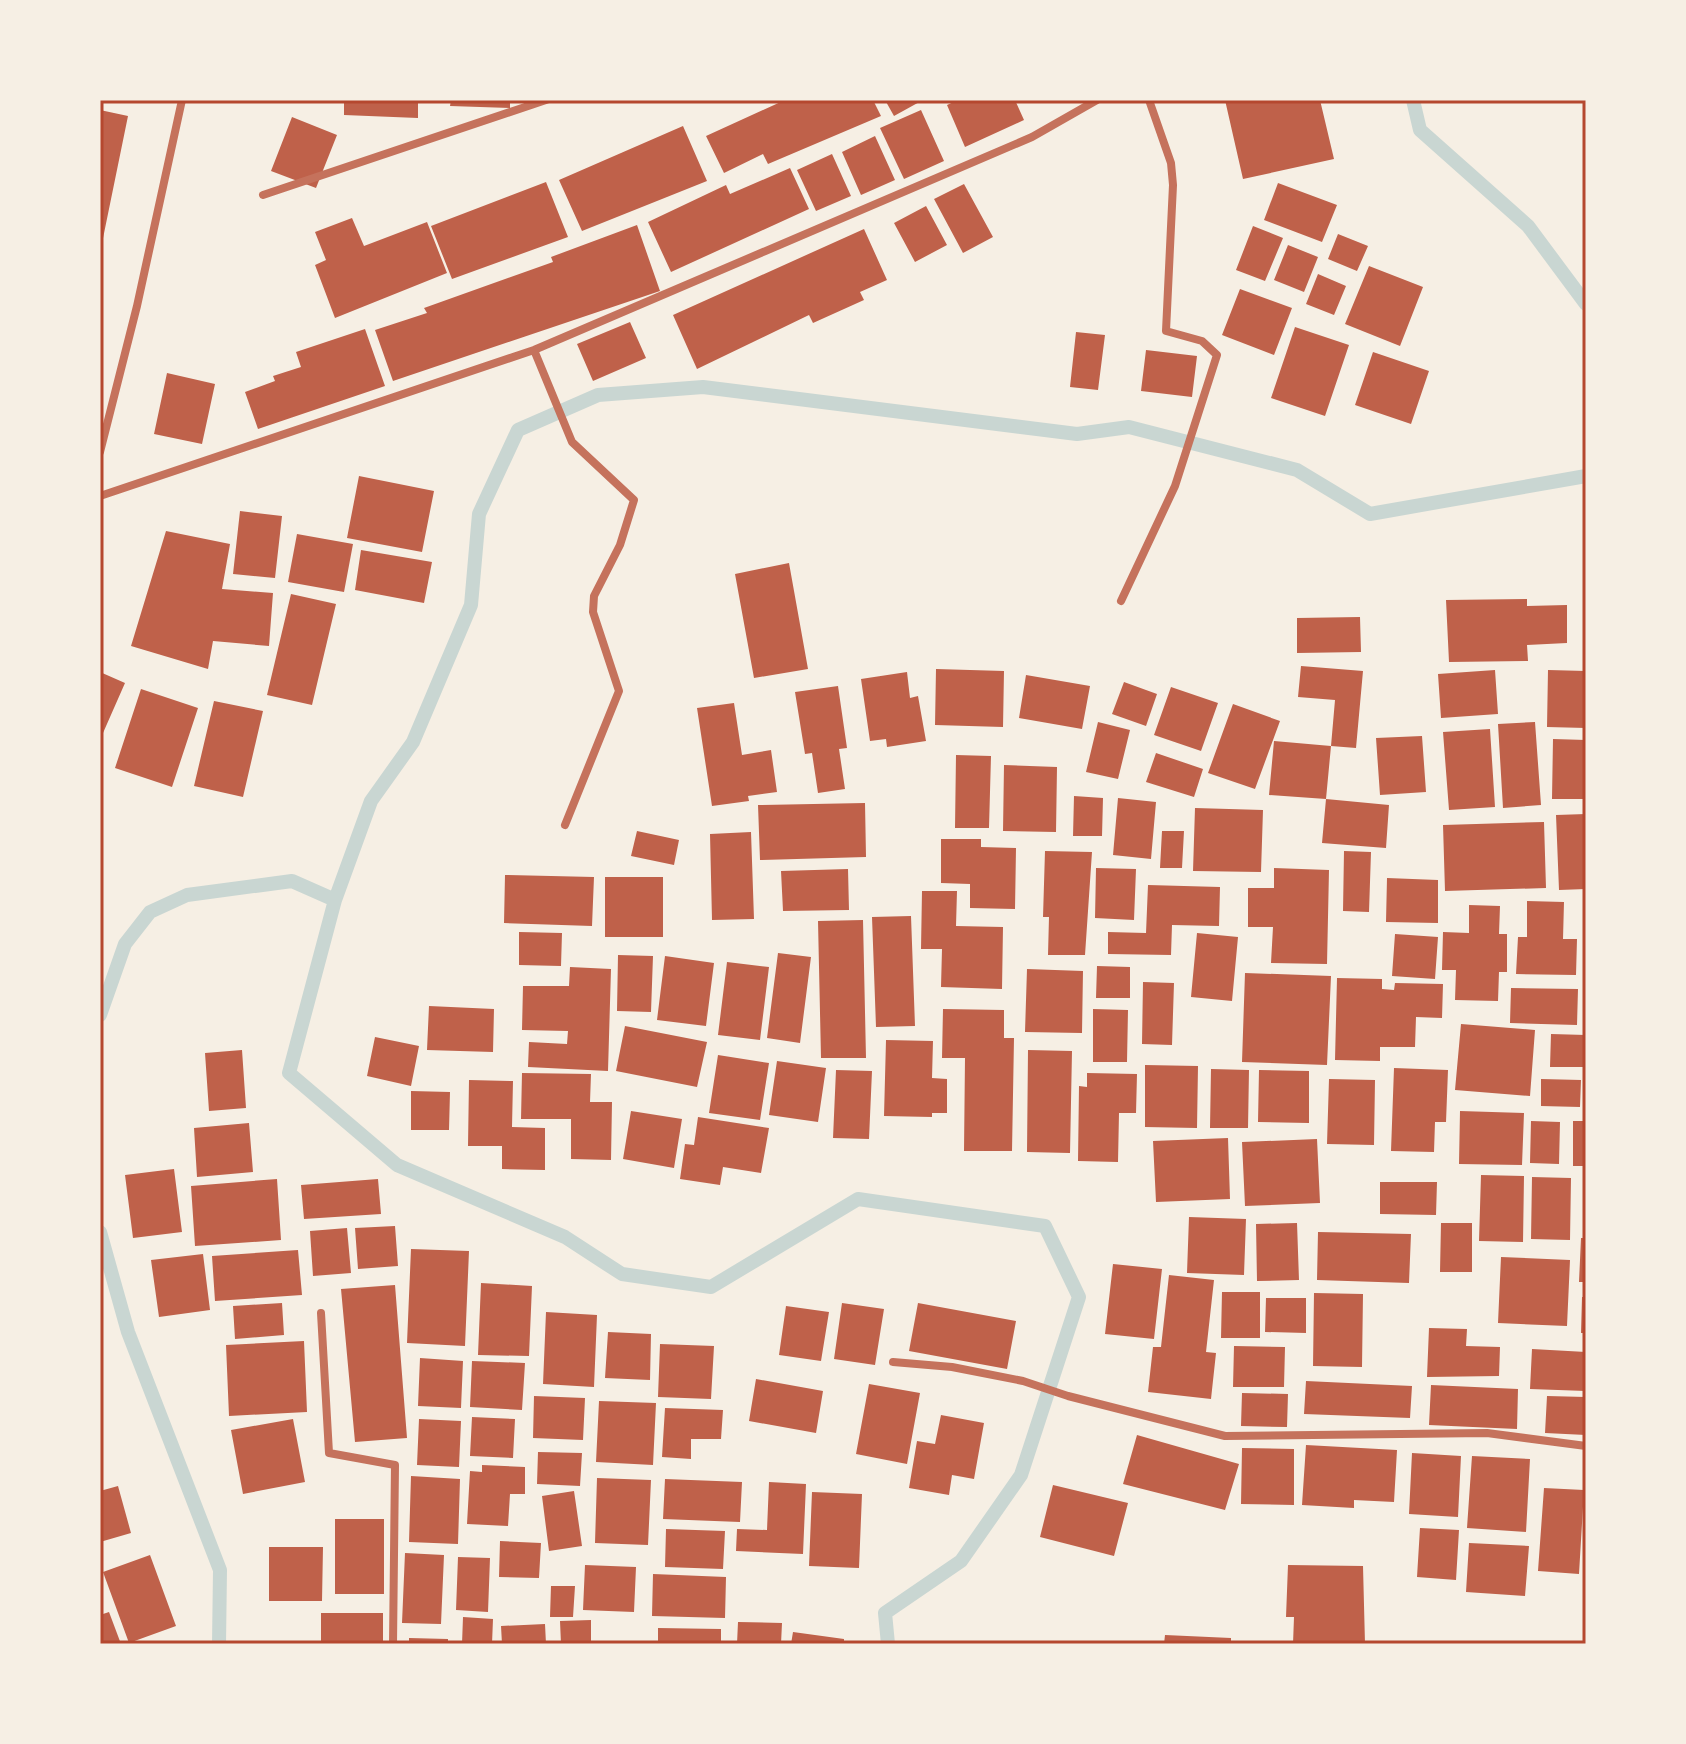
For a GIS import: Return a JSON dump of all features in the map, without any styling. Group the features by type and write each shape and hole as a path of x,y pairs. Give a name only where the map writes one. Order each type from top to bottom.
{"street":[{"path":"100,452 137,306 182,100"},
{"path":"509,100 509,113"},
{"path":"263,195 546,100"},
{"path":"100,496 534,350 1032,137 1097,100"},
{"path":"1121,601 1175,486 1217,355 1202,341 1166,331 1173,185 1171,163 1149,100"},
{"path":"534,350 572,442 634,500 620,545 594,596 593,612 619,691 565,825"},
{"path":"321,1313 329,1453 395,1465 393,1644"},
{"path":"893,1362 952,1367 1023,1381 1068,1396 1225,1436 1487,1433 1586,1446"}],"building":[{"path":"344,100 418,100 418,118 344,115"},
{"path":"451,100 510,100 510,108 450,106"},
{"path":"785,100 873,100 881,116 768,164 763,154 724,173 706,136"},
{"path":"885,100 923,100 894,116"},
{"path":"958,100 1015,100 1024,120 965,147 947,105"},
{"path":"1225,100 1320,100 1334,159 1243,179"},
{"path":"100,110 128,116 101,248 100,248"},
{"path":"921,110 944,161 904,179 880,128"},
{"path":"292,117 337,135 316,188 271,171"},
{"path":"683,126 707,181 582,231 559,180"},
{"path":"875,136 895,180 861,195 842,152"},
{"path":"832,154 851,196 816,211 797,170"},
{"path":"790,168 809,209 671,272 648,222 726,185 730,194"},
{"path":"546,182 568,237 452,279 431,226"},
{"path":"1278,183 1337,205 1322,242 1264,220"},
{"path":"964,184 993,237 963,253 934,199"},
{"path":"926,206 947,245 915,262 894,223"},
{"path":"352,218 364,246 427,222 447,273 335,318 315,265 326,260 315,232"},
{"path":"637,225 660,291 393,381 375,330 427,313 424,308 553,262 551,257"},
{"path":"1253,226 1283,238 1265,281 1236,270"},
{"path":"864,229 887,280 860,292 864,300 813,323 809,315 697,369 673,315"},
{"path":"1338,234 1368,246 1357,271 1328,259"},
{"path":"1288,245 1318,257 1304,292 1274,280"},
{"path":"1369,266 1423,287 1400,346 1345,324"},
{"path":"1318,274 1346,286 1334,315 1306,304"},
{"path":"1240,289 1292,308 1274,355 1222,335"},
{"path":"630,322 646,358 593,381 577,344"},
{"path":"1295,327 1349,345 1325,416 1271,398"},
{"path":"365,329 385,386 258,429 245,392 275,381 273,376 301,367 296,352"},
{"path":"1076,332 1105,335 1098,390 1070,387"},
{"path":"1146,350 1197,356 1192,397 1141,391"},
{"path":"1373,352 1429,371 1411,424 1355,405"},
{"path":"167,373 215,384 202,444 154,434"},
{"path":"359,476 434,491 422,552 347,538"},
{"path":"240,511 282,516 275,578 233,574"},
{"path":"166,531 230,544 222,589 273,593 269,646 213,641 208,669 131,646"},
{"path":"297,534 353,544 344,592 288,582"},
{"path":"361,550 432,562 424,603 355,590"},
{"path":"789,563 808,669 754,678 735,574"},
{"path":"291,594 336,604 312,705 267,695"},
{"path":"1527,599 1527,606 1567,605 1567,643 1527,645 1528,661 1449,662 1446,600"},
{"path":"1360,617 1361,652 1297,653 1297,618"},
{"path":"1301,666 1363,671 1356,748 1331,746 1335,700 1298,697"},
{"path":"936,669 1004,671 1003,727 935,725"},
{"path":"1495,670 1498,714 1441,718 1438,674"},
{"path":"1548,670 1586,671 1586,728 1547,727"},
{"path":"100,672 125,683 103,733 100,732"},
{"path":"907,672 910,698 918,696 926,741 887,747 886,739 870,741 861,679"},
{"path":"1026,675 1090,686 1082,729 1019,718"},
{"path":"1124,682 1157,694 1146,726 1112,714"},
{"path":"838,686 847,748 839,749 845,789 818,793 812,753 805,754 795,692"},
{"path":"1171,687 1218,703 1201,751 1154,735"},
{"path":"141,689 198,708 172,787 115,768"},
{"path":"214,701 263,711 243,797 194,786"},
{"path":"734,703 742,755 771,750 777,792 748,796 749,801 712,806 697,708"},
{"path":"1233,704 1280,721 1255,789 1208,773"},
{"path":"1098,722 1130,730 1118,779 1086,772"},
{"path":"1535,722 1541,805 1503,808 1498,724"},
{"path":"1490,729 1495,807 1449,810 1443,732"},
{"path":"1422,736 1426,792 1380,795 1376,738"},
{"path":"1553,739 1586,740 1586,799 1552,799"},
{"path":"1274,741 1331,746 1326,799 1269,795"},
{"path":"1156,753 1203,769 1194,797 1146,782"},
{"path":"956,755 991,756 989,828 955,828"},
{"path":"1004,765 1057,767 1056,832 1003,831"},
{"path":"1074,796 1103,798 1102,836 1073,836"},
{"path":"1118,798 1156,802 1151,859 1113,855"},
{"path":"1326,799 1389,805 1386,848 1322,843"},
{"path":"865,803 866,857 760,860 758,805"},
{"path":"1195,808 1263,810 1261,872 1193,871"},
{"path":"1586,814 1586,889 1559,890 1556,815"},
{"path":"1544,822 1546,888 1445,891 1443,825"},
{"path":"637,831 679,840 674,865 631,856"},
{"path":"1162,831 1184,831 1182,868 1160,868"},
{"path":"751,832 754,919 712,920 710,834"},
{"path":"941,839 981,839 981,847 1016,848 1015,909 970,908 970,884 941,883"},
{"path":"1045,851 1092,852 1085,955 1048,955 1049,917 1043,917"},
{"path":"1344,851 1371,852 1369,912 1343,911"},
{"path":"1096,868 1136,869 1134,920 1095,918"},
{"path":"1274,868 1329,870 1327,964 1271,963 1273,927 1248,927 1248,888 1274,888"},
{"path":"848,869 849,910 783,911 781,871"},
{"path":"505,875 594,877 592,926 504,923"},
{"path":"605,877 663,877 663,937 605,937"},
{"path":"1387,878 1438,880 1438,923 1386,922"},
{"path":"1148,885 1220,887 1219,926 1172,925 1171,955 1108,954 1108,932 1146,933"},
{"path":"922,891 957,891 956,926 1003,927 1002,989 941,987 942,949 921,949"},
{"path":"1527,901 1564,902 1563,939 1577,939 1576,975 1516,974 1518,937 1527,937"},
{"path":"1469,905 1500,906 1499,934 1507,934 1507,972 1499,972 1498,1001 1455,1000 1456,970 1442,970 1443,932 1469,933"},
{"path":"911,916 915,1026 876,1027 872,917"},
{"path":"863,920 866,1058 821,1058 818,921"},
{"path":"519,932 562,933 561,966 519,965"},
{"path":"1197,933 1238,937 1232,1001 1191,997"},
{"path":"1395,934 1438,937 1435,979 1392,976"},
{"path":"778,953 811,957 800,1043 767,1038"},
{"path":"618,955 653,956 651,1012 617,1011"},
{"path":"665,956 714,963 706,1026 657,1020"},
{"path":"727,962 769,967 760,1040 718,1035"},
{"path":"1097,966 1130,967 1130,998 1096,998"},
{"path":"570,967 611,969 608,1071 528,1067 529,1042 567,1044 568,1031 522,1030 523,986 569,986"},
{"path":"1027,969 1083,971 1082,1033 1025,1032"},
{"path":"1245,973 1331,976 1327,1065 1242,1062"},
{"path":"1337,978 1382,979 1382,989 1394,990 1395,983 1443,984 1442,1018 1416,1017 1415,1047 1380,1047 1380,1061 1335,1060"},
{"path":"1143,982 1174,983 1172,1045 1142,1044"},
{"path":"1511,988 1578,989 1577,1025 1510,1023"},
{"path":"429,1006 494,1009 493,1052 427,1050"},
{"path":"943,1009 1004,1010 1004,1038 1014,1038 1012,1151 964,1151 965,1058 942,1058"},
{"path":"1093,1009 1128,1010 1127,1062 1093,1062"},
{"path":"1461,1024 1535,1030 1530,1096 1455,1090"},
{"path":"625,1026 707,1042 697,1087 616,1071"},
{"path":"1551,1034 1586,1035 1586,1067 1550,1067"},
{"path":"375,1037 419,1046 411,1086 367,1076"},
{"path":"886,1040 933,1041 932,1078 947,1079 947,1113 932,1113 932,1117 884,1116"},
{"path":"242,1050 246,1108 209,1111 205,1053"},
{"path":"1028,1050 1072,1051 1070,1153 1027,1152"},
{"path":"718,1055 769,1063 760,1120 709,1113"},
{"path":"777,1061 826,1068 818,1122 769,1115"},
{"path":"1145,1065 1198,1066 1197,1128 1145,1127"},
{"path":"1394,1068 1448,1070 1446,1122 1435,1122 1434,1152 1391,1151"},
{"path":"1211,1069 1249,1070 1248,1128 1210,1128"},
{"path":"836,1070 872,1071 869,1139 833,1138"},
{"path":"1259,1070 1309,1071 1309,1123 1258,1122"},
{"path":"522,1073 591,1074 590,1102 612,1102 611,1160 571,1159 571,1119 521,1119"},
{"path":"1087,1073 1137,1074 1136,1113 1119,1113 1118,1162 1078,1161 1079,1086 1087,1087"},
{"path":"1329,1079 1375,1080 1374,1145 1327,1144"},
{"path":"1541,1079 1581,1080 1580,1107 1541,1106"},
{"path":"469,1080 513,1081 512,1127 545,1128 545,1170 502,1169 502,1146 468,1146"},
{"path":"411,1091 450,1092 449,1130 411,1130"},
{"path":"631,1111 682,1119 674,1168 623,1159"},
{"path":"1460,1111 1524,1113 1522,1165 1459,1164"},
{"path":"698,1117 769,1128 761,1173 723,1167 720,1185 680,1179 685,1144 694,1145"},
{"path":"1531,1121 1560,1122 1559,1164 1530,1163"},
{"path":"1573,1121 1586,1121 1586,1166 1573,1166"},
{"path":"249,1123 253,1172 197,1177 194,1128"},
{"path":"1228,1138 1230,1199 1156,1202 1153,1141"},
{"path":"1317,1139 1320,1203 1245,1206 1242,1142"},
{"path":"174,1169 182,1232 133,1238 125,1175"},
{"path":"1481,1175 1524,1176 1523,1242 1479,1241"},
{"path":"1532,1177 1571,1178 1570,1240 1531,1239"},
{"path":"277,1179 281,1240 195,1246 191,1186"},
{"path":"378,1179 381,1214 304,1219 301,1185"},
{"path":"1380,1182 1437,1182 1436,1215 1380,1214"},
{"path":"1189,1217 1246,1219 1244,1275 1187,1273"},
{"path":"1297,1223 1299,1280 1257,1281 1256,1224"},
{"path":"1441,1223 1472,1223 1472,1272 1440,1272"},
{"path":"395,1226 398,1266 358,1269 355,1228"},
{"path":"347,1228 351,1273 313,1276 310,1231"},
{"path":"1318,1232 1411,1234 1409,1283 1317,1280"},
{"path":"1581,1238 1586,1238 1586,1282 1579,1282"},
{"path":"411,1249 469,1251 465,1346 407,1343"},
{"path":"298,1250 302,1295 215,1301 212,1256"},
{"path":"203,1254 210,1310 159,1317 151,1260"},
{"path":"1501,1257 1570,1260 1567,1326 1498,1323"},
{"path":"1113,1264 1162,1269 1154,1339 1105,1334"},
{"path":"1169,1275 1214,1280 1206,1352 1216,1353 1211,1399 1148,1392 1153,1347 1161,1347"},
{"path":"481,1283 532,1286 529,1356 478,1355"},
{"path":"395,1285 407,1438 355,1442 341,1289"},
{"path":"1222,1292 1260,1292 1260,1338 1221,1338"},
{"path":"1314,1293 1363,1294 1362,1367 1313,1366"},
{"path":"1582,1297 1586,1297 1586,1333 1581,1333"},
{"path":"1266,1298 1306,1298 1306,1333 1265,1332"},
{"path":"282,1303 284,1335 235,1339 233,1306"},
{"path":"842,1303 884,1309 875,1365 834,1359"},
{"path":"918,1303 1016,1321 1007,1369 909,1351"},
{"path":"786,1306 829,1312 821,1361 779,1355"},
{"path":"546,1312 597,1315 594,1387 543,1384"},
{"path":"1429,1328 1467,1329 1466,1346 1500,1347 1499,1376 1427,1377"},
{"path":"608,1332 651,1334 650,1380 605,1378"},
{"path":"304,1341 307,1412 229,1416 226,1345"},
{"path":"660,1344 714,1346 711,1399 658,1397"},
{"path":"1234,1346 1285,1347 1284,1387 1233,1387"},
{"path":"1532,1349 1586,1352 1586,1391 1530,1389"},
{"path":"420,1358 463,1361 461,1408 418,1406"},
{"path":"472,1361 525,1363 522,1410 470,1407"},
{"path":"756,1379 823,1391 816,1433 749,1421"},
{"path":"1306,1381 1412,1386 1410,1418 1304,1414"},
{"path":"869,1384 920,1393 907,1464 856,1454"},
{"path":"1431,1385 1518,1389 1517,1429 1429,1425"},
{"path":"1242,1393 1288,1394 1287,1427 1241,1426"},
{"path":"534,1396 585,1398 583,1440 533,1438"},
{"path":"1547,1396 1586,1397 1586,1435 1545,1433"},
{"path":"599,1401 656,1403 653,1465 596,1462"},
{"path":"665,1408 723,1410 721,1439 691,1439 691,1459 662,1457"},
{"path":"941,1415 984,1423 974,1479 952,1475 949,1495 909,1488 917,1441 935,1444"},
{"path":"472,1417 515,1419 513,1458 470,1456"},
{"path":"293,1419 305,1482 243,1494 231,1430"},
{"path":"419,1419 461,1421 459,1467 417,1465"},
{"path":"1137,1435 1239,1464 1225,1510 1123,1484"},
{"path":"1306,1445 1397,1450 1394,1502 1354,1500 1354,1508 1302,1505"},
{"path":"1242,1448 1294,1449 1294,1505 1241,1504"},
{"path":"538,1452 582,1453 580,1486 537,1484"},
{"path":"1412,1453 1461,1456 1458,1517 1409,1514"},
{"path":"1472,1456 1530,1459 1526,1532 1467,1528"},
{"path":"482,1465 525,1467 525,1494 510,1494 508,1526 467,1524 470,1471 482,1472"},
{"path":"411,1476 460,1479 458,1544 409,1542"},
{"path":"597,1478 651,1480 648,1545 595,1543"},
{"path":"665,1479 742,1482 740,1522 663,1519"},
{"path":"769,1482 806,1484 803,1554 736,1551 737,1529 767,1530"},
{"path":"1053,1485 1128,1503 1114,1556 1040,1537"},
{"path":"118,1486 131,1533 100,1542 100,1491"},
{"path":"1544,1488 1584,1490 1579,1574 1538,1571"},
{"path":"574,1491 582,1546 549,1551 542,1496"},
{"path":"812,1492 862,1494 859,1568 809,1566"},
{"path":"335,1519 384,1519 384,1594 335,1594"},
{"path":"1420,1528 1459,1530 1456,1580 1417,1577"},
{"path":"666,1529 725,1531 723,1569 665,1567"},
{"path":"500,1541 541,1543 539,1578 499,1577"},
{"path":"1469,1543 1529,1546 1525,1596 1466,1592"},
{"path":"269,1547 323,1547 322,1601 269,1601"},
{"path":"405,1553 444,1555 441,1624 402,1623"},
{"path":"150,1555 176,1626 129,1643 103,1572"},
{"path":"458,1557 490,1558 488,1612 456,1610"},
{"path":"585,1565 636,1567 634,1612 583,1610"},
{"path":"1288,1565 1363,1566 1365,1644 1293,1644 1294,1617 1286,1617"},
{"path":"653,1574 726,1577 725,1618 652,1616"},
{"path":"551,1586 575,1586 573,1617 550,1617"},
{"path":"109,1612 121,1644 100,1644 100,1615"},
{"path":"321,1613 383,1613 383,1642 321,1642"},
{"path":"463,1617 493,1619 492,1644 462,1644"},
{"path":"591,1620 591,1644 561,1644 560,1621"},
{"path":"738,1622 782,1623 781,1644 737,1644"},
{"path":"545,1624 546,1644 502,1644 501,1626"},
{"path":"658,1628 721,1629 721,1644 658,1644"},
{"path":"793,1632 844,1639 844,1644 791,1644"},
{"path":"1165,1635 1231,1638 1231,1644 1164,1644"},
{"path":"409,1638 448,1639 448,1644 409,1644"}],"waterway":[{"path":"1413,100 1420,130 1528,226 1586,304"},
{"path":"888,1644 885,1613 961,1561 1021,1475 1079,1297 1045,1226 858,1199 711,1287 622,1274 565,1237 397,1165 289,1073 335,900 371,801 413,742 471,605 479,514 518,430 598,395 703,387 1077,434 1129,427 1297,470 1370,514 1586,476"},
{"path":"100,1015 125,944 150,912 187,895 292,881 335,900"},
{"path":"100,1232 128,1332 220,1570 219,1644"}]}
